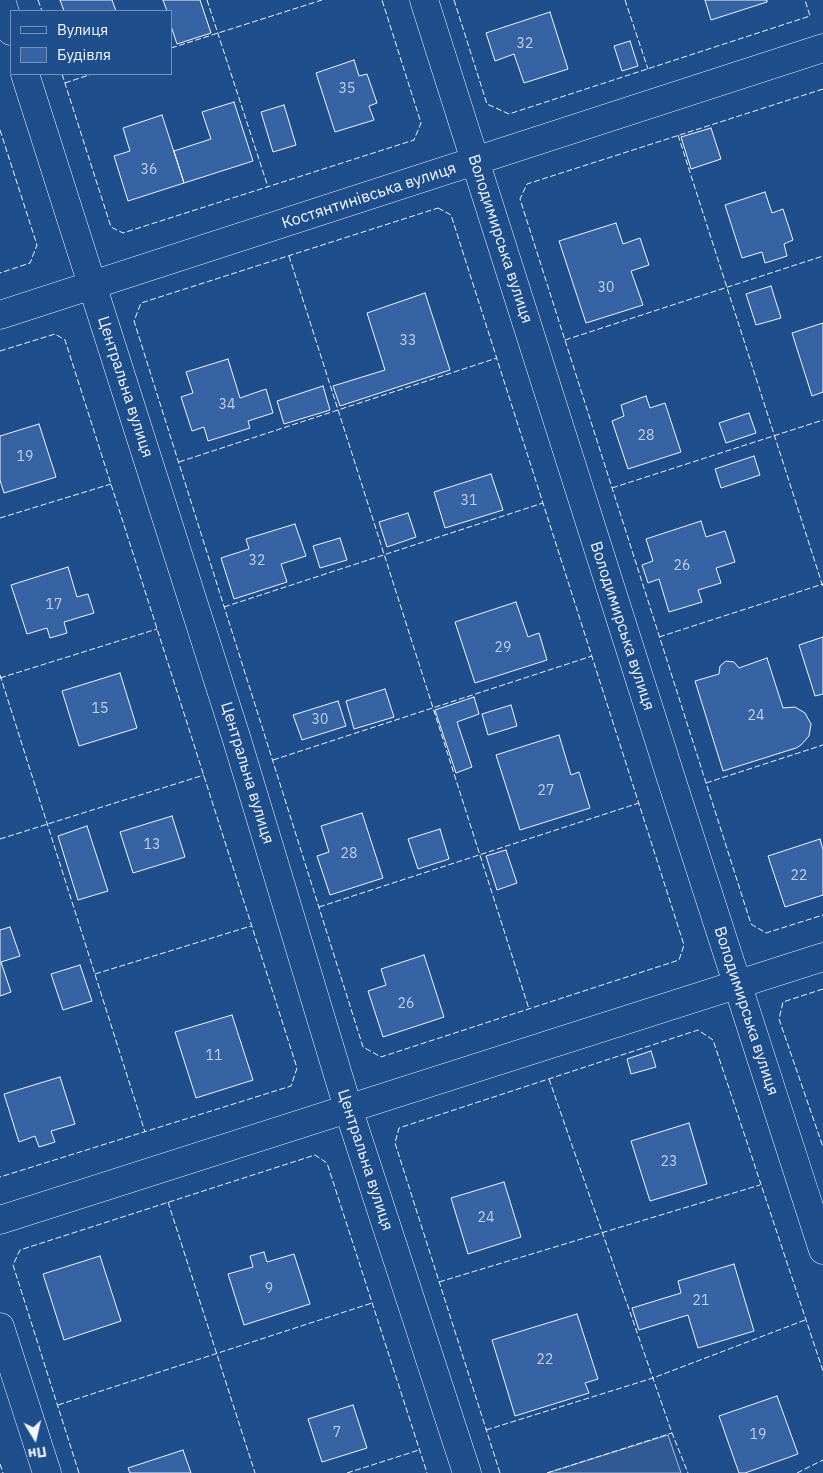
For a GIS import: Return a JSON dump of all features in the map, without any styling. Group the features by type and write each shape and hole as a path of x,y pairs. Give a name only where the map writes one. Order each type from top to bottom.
{"street":[{"path":"2,0 10,28"},
{"name":"Володимирська вулиця","path":"424,0 823,1250"},
{"name":"Костянтинівська вулиця","path":"0,315 823,48"},
{"name":"Центральна вулиця","path":"25,75 237,740 348,1108 467,1473"},
{"path":"0,1220 823,957"},
{"path":"0,1327 46,1473"}],"shaded area":[{"path":"668,1435 681,1473 547,1473"}],"building":[{"path":"60,0 112,0 116,10 64,10"},
{"path":"163,0 200,0 211,33 177,44 172,29 172,10 167,10"},
{"path":"705,0 767,0 767,2 711,20"},
{"path":"550,12 568,69 524,83 514,54 495,61 486,33"},
{"path":"630,41 638,66 622,71 614,46"},
{"path":"354,60 359,76 367,74 377,103 369,106 374,120 335,132 316,73"},
{"path":"234,102 253,161 184,183 174,151 211,139 202,112"},
{"path":"284,105 296,145 273,152 261,112"},
{"path":"162,115 184,183 128,201 114,156 130,151 123,128"},
{"path":"711,128 721,159 691,169 681,137"},
{"path":"765,192 772,213 783,209 793,240 784,244 787,256 765,263 762,252 742,258 725,205"},
{"path":"616,223 623,244 640,238 649,265 631,271 643,305 586,323 559,241"},
{"path":"771,286 781,318 756,325 746,294"},
{"path":"425,293 450,370 340,406 333,386 385,370 367,313"},
{"path":"823,323 823,392 812,396 792,333"},
{"path":"228,359 240,398 266,389 273,413 248,421 250,428 208,441 204,427 192,431 181,397 193,393 186,372"},
{"path":"323,386 330,410 284,424 277,401"},
{"path":"646,396 650,408 665,403 681,452 628,469 612,421 624,416 621,405"},
{"path":"749,413 756,433 726,443 719,423"},
{"path":"39,424 56,477 4,493 0,480 0,436"},
{"path":"754,456 760,475 721,488 715,469"},
{"path":"491,474 503,510 445,528 434,492"},
{"path":"408,513 416,537 387,547 379,522"},
{"path":"701,521 706,537 725,531 735,562 716,568 721,583 698,590 702,602 669,612 659,579 648,583 642,565 653,561 646,539"},
{"path":"295,524 306,556 281,564 287,582 234,599 221,558 249,549 246,539"},
{"path":"340,538 347,560 320,568 313,546"},
{"path":"68,567 77,597 88,594 94,613 64,622 67,633 50,638 47,628 27,634 11,585"},
{"path":"516,602 528,637 539,633 547,660 475,683 455,622"},
{"path":"823,637 823,694 815,696 799,645"},
{"path":"767,658 783,708 795,707 805,713 811,724 809,736 796,748 723,771 695,681 719,674 720,666 726,661 734,662 739,668"},
{"path":"120,673 137,728 79,746 62,691"},
{"path":"385,689 394,717 354,729 346,701"},
{"path":"474,697 479,714 457,722 472,767 456,773 435,710"},
{"path":"338,701 346,726 302,740 293,715"},
{"path":"511,705 517,726 488,735 482,714"},
{"path":"559,735 571,775 579,772 590,808 520,830 496,755"},
{"path":"362,813 383,878 330,895 317,856 329,852 321,826"},
{"path":"172,816 185,857 133,873 120,832"},
{"path":"87,826 108,891 78,900 58,836"},
{"path":"440,829 449,859 418,869 408,839"},
{"path":"820,839 823,850 823,895 785,907 768,856"},
{"path":"506,850 517,883 497,890 486,856"},
{"path":"10,927 20,956 1,962 11,992 0,996 0,930"},
{"path":"424,955 444,1017 383,1037 368,991 386,985 381,969"},
{"path":"80,965 92,1001 63,1010 51,974"},
{"path":"232,1015 253,1080 196,1098 175,1032"},
{"path":"651,1051 656,1067 631,1074 627,1059"},
{"path":"60,1077 75,1124 51,1131 55,1142 39,1147 35,1136 19,1142 4,1094"},
{"path":"689,1123 707,1184 650,1201 631,1141"},
{"path":"504,1182 521,1237 468,1254 451,1198"},
{"path":"264,1252 267,1262 294,1254 310,1304 244,1325 228,1274 253,1267 250,1256"},
{"path":"100,1256 121,1321 64,1340 43,1274"},
{"path":"734,1264 754,1331 698,1348 688,1315 639,1330 632,1308 681,1293 678,1281"},
{"path":"577,1314 598,1379 585,1383 589,1393 515,1416 492,1340"},
{"path":"777,1396 798,1454 745,1473 739,1473 719,1416"},
{"path":"353,1405 367,1448 322,1462 308,1419"},
{"path":"183,1450 191,1473 130,1473 128,1468"}],"fence":[{"path":"38,0 42,10"},
{"path":"207,0 268,187"},
{"path":"172,48 322,0"},
{"path":"62,75 111,227 123,233 414,140 421,123 382,0"},
{"path":"454,0 487,104 509,114 810,16 805,0"},
{"path":"625,0 648,69"},
{"path":"65,83 89,75"},
{"path":"823,89 527,184 520,199 751,924 766,933 823,915"},
{"path":"0,130 37,245 30,263 0,273"},
{"path":"678,135 823,587"},
{"path":"438,208 451,215 684,945 679,960 381,1057 363,1047 134,321 141,303 438,208"},
{"path":"289,256 529,1009"},
{"path":"565,340 823,256"},
{"path":"0,351 55,334 65,340 297,1068 291,1086 0,1177"},
{"path":"179,462 497,358"},
{"path":"612,488 823,420"},
{"path":"0,518 111,484"},
{"path":"224,607 543,503"},
{"path":"659,637 823,584"},
{"path":"0,678 157,629"},
{"path":"273,760 592,656"},
{"path":"0,675 145,1132"},
{"path":"706,783 823,745"},
{"path":"0,839 204,775"},
{"path":"319,907 639,803"},
{"path":"95,974 251,926"},
{"path":"823,989 783,1002 779,1019 823,1147"},
{"path":"500,1473 395,1143 399,1128 698,1030 713,1040 823,1371"},
{"path":"549,1079 672,1433 688,1473"},
{"path":"79,1473 13,1265 20,1250 315,1155 327,1163 427,1473"},
{"path":"439,1282 760,1185"},
{"path":"168,1202 255,1473"},
{"path":"58,1405 372,1303"},
{"path":"486,1430 653,1378 805,1320"},
{"path":"547,1473 672,1433"},
{"path":"347,1473 419,1450"},
{"path":"797,1473 823,1460"},
{"path":"0,1464 3,1473"}]}
